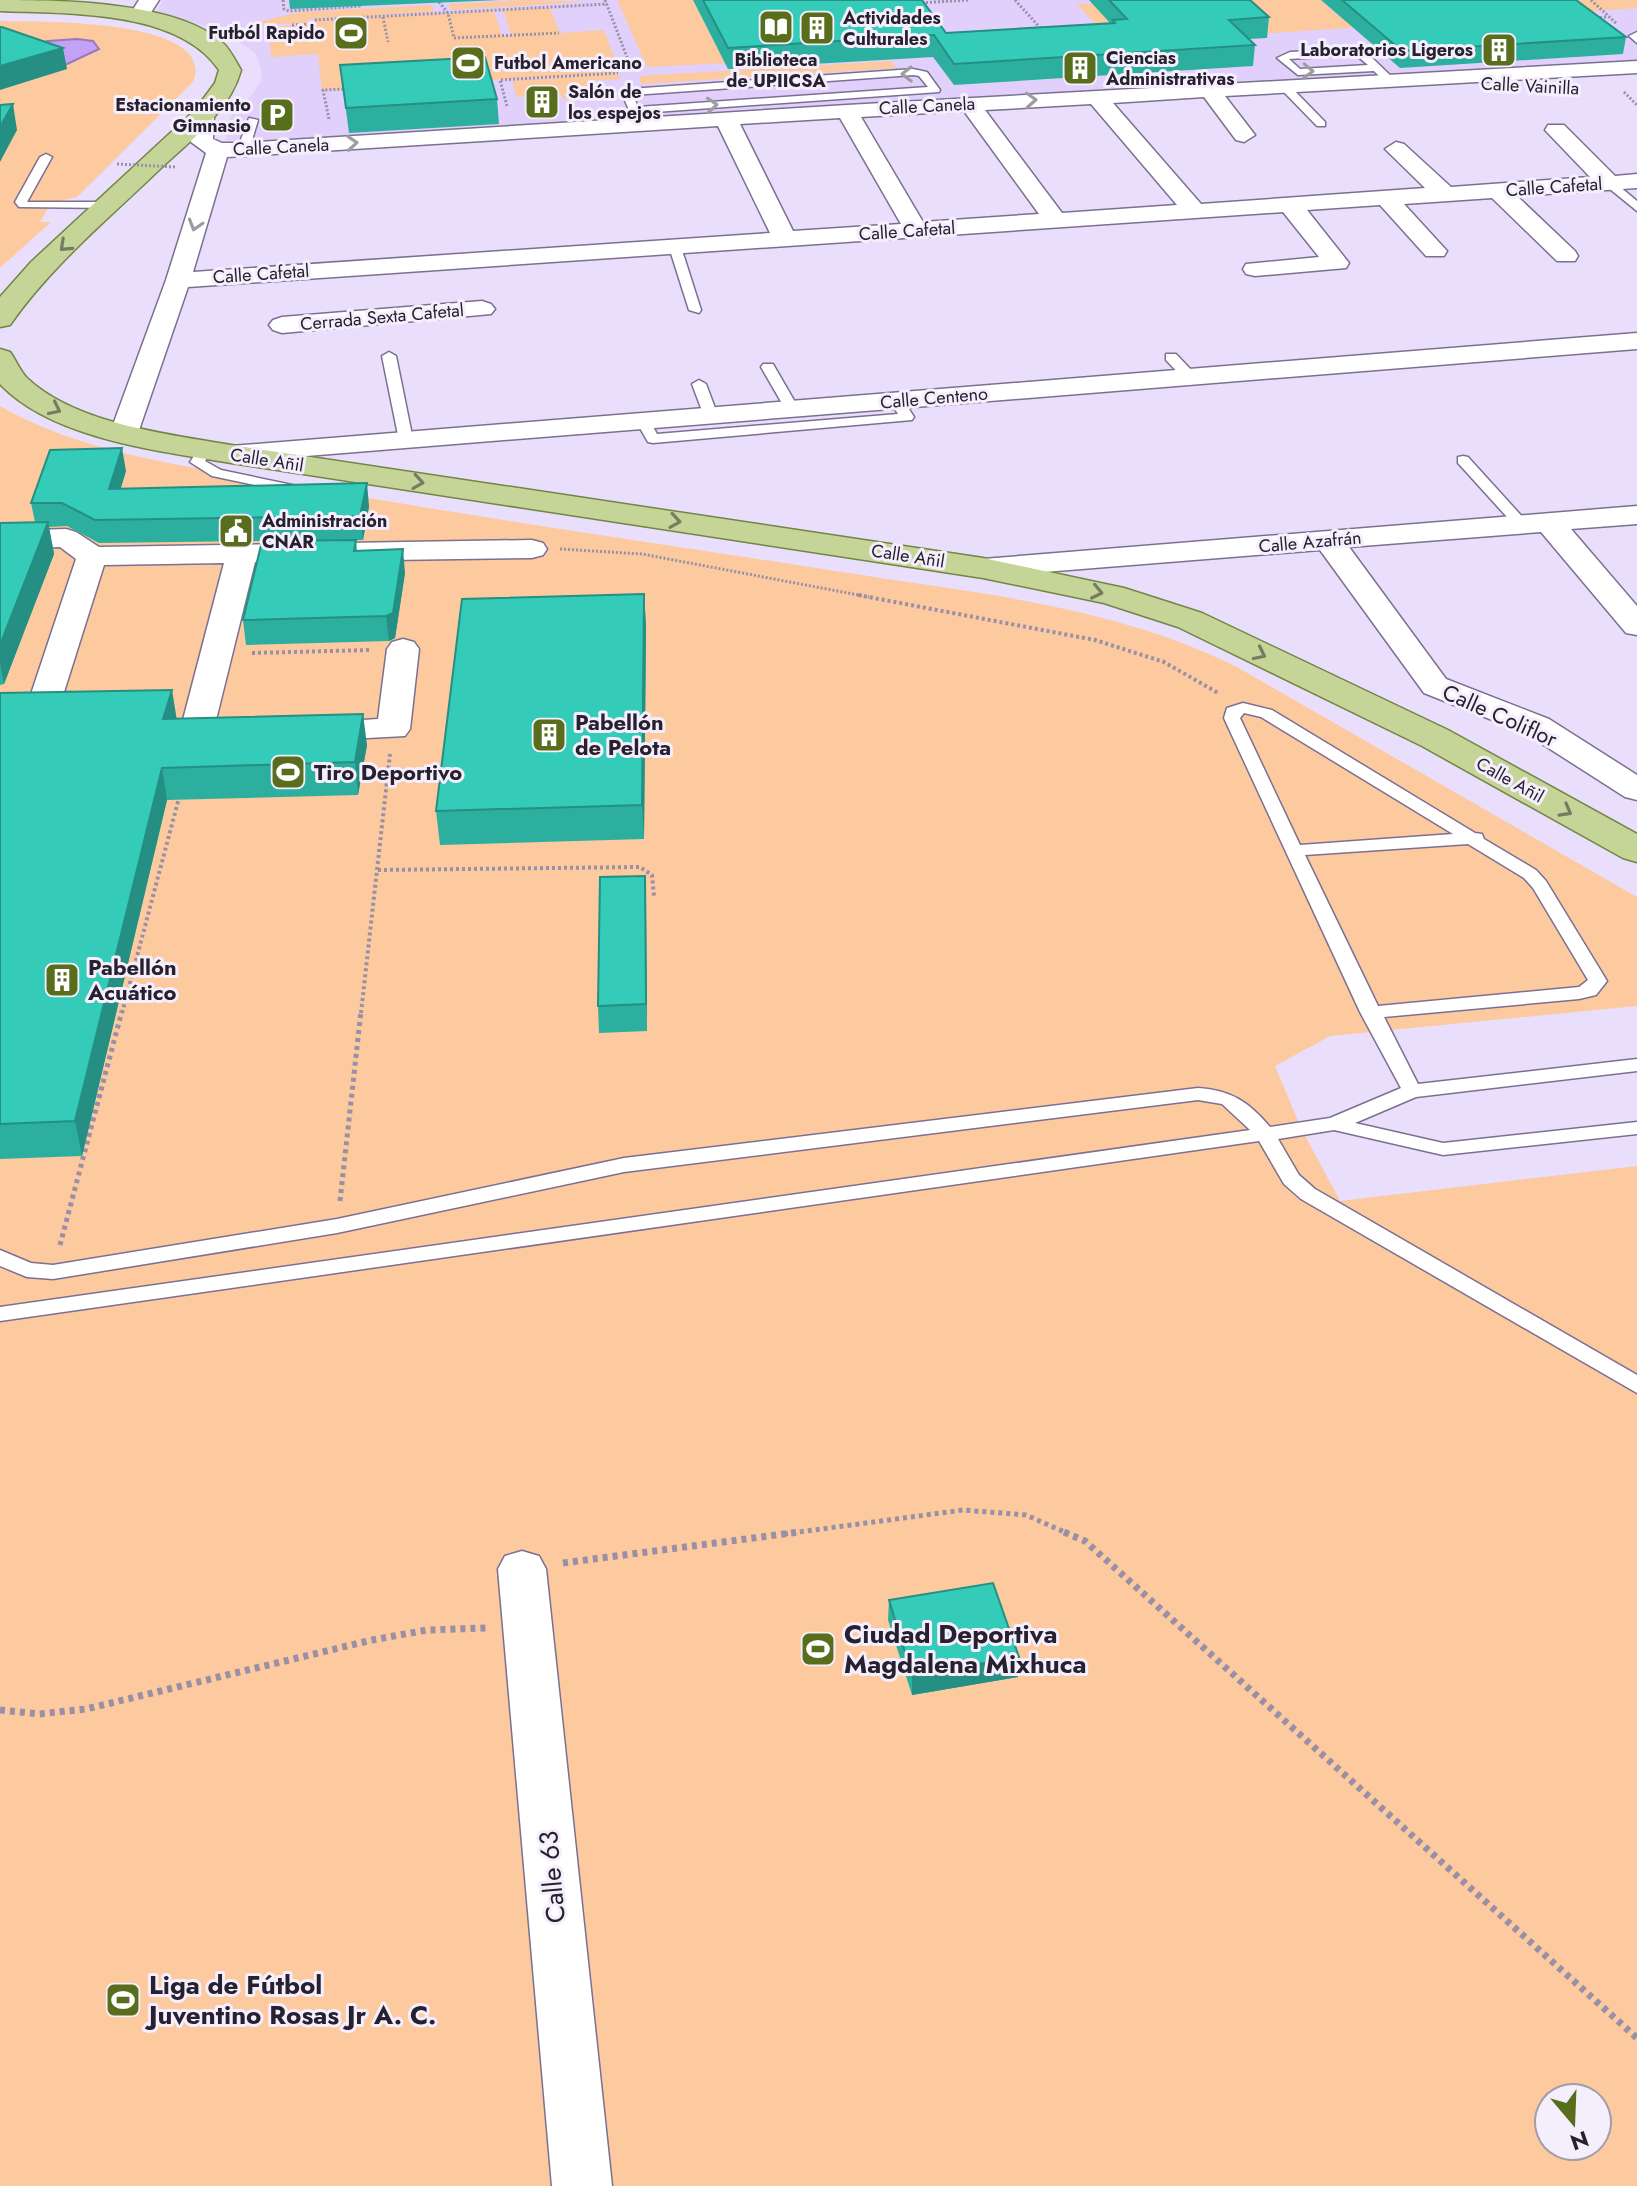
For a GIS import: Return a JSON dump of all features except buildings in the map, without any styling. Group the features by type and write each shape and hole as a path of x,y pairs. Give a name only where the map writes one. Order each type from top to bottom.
{"main road":[{"path":"0,5 144,8 217,47 230,70 226,84 203,115 41,268 4,309 0,319"},
{"name":"Calle Añil","path":"0,358 16,385 52,411 124,433 356,481 983,568 1112,595 1190,620 1435,738 1637,850"}],"street":[{"name":"Calle Canela","path":"231,150 635,117 726,119 847,111 940,98 970,104 1285,87 1383,75 1422,80 1637,67"},
{"name":"Calle Vainilla","path":"1422,80 1630,98"},
{"path":"1210,91 1244,135"},
{"path":"1097,97 1195,211"},
{"path":"970,104 1056,221"},
{"path":"847,111 916,230"},
{"path":"124,433 178,280 231,150 202,142 203,115"},
{"path":"726,119 785,239"},
{"path":"1556,130 1609,183"},
{"path":"1396,149 1445,194"},
{"name":"Calle Cafetal","path":"178,280 1637,181"},
{"path":"1498,191 1566,256"},
{"path":"1386,198 1435,251"},
{"path":"1255,269 1337,263 1290,205"},
{"path":"388,267 392,316"},
{"name":"Cerrada Sexta Cafetal","path":"282,325 482,309"},
{"name":"Calle Centeno","path":"218,452 711,416 777,417 897,401 1637,341"},
{"name":"Calle Azafrán","path":"983,568 1637,515"},
{"path":"1535,524 1637,626"},
{"path":"0,540 66,538 92,556 532,549"},
{"name":"Calle Coliflor","path":"1328,540 1435,686 1537,726 1631,780"},
{"path":"242,553 217,654 191,699 196,735 393,729 403,649"},
{"path":"92,556 44,703 117,701"},
{"name":"Calle 63","path":"522,1569 582,2186"}],"lane":[{"path":"1358,52 1383,75 1298,72 1282,58 1358,52"},
{"path":"913,72 923,74 940,98 635,117 629,92 913,72"},
{"path":"1285,87 1321,124"},
{"path":"231,150 253,120"},
{"path":"46,157 21,202 23,205 107,206"},
{"path":"1609,183 1637,207"},
{"path":"675,247 695,310"},
{"path":"389,356 406,440"},
{"path":"1171,357 1190,377"},
{"path":"643,421 653,439 777,417 768,367"},
{"path":"699,384 711,416"},
{"path":"218,452 197,462 217,473 298,490 311,489"},
{"path":"1463,460 1535,524"},
{"path":"1370,1012 1579,993 1596,987 1595,976 1540,885 1530,874 1476,838 1266,713 1243,708 1233,711 1232,718 1293,851 1370,1012 1412,1091"},
{"path":"1293,851 1476,838"},
{"path":"0,1314 1334,1124 1412,1091 1637,1065"},
{"path":"0,1257 27,1270 53,1272 337,1226 624,1165 1198,1094 1220,1094 1243,1107 1265,1134 1291,1179 1308,1194 1637,1385"},
{"path":"1334,1124 1443,1149 1637,1128"}],"path":[{"path":"283,0 284,9 289,11 365,6"},
{"path":"909,3 969,0"},
{"path":"1015,0 1046,35"},
{"path":"1591,0 1621,26"},
{"path":"426,3 441,1 448,13 454,38 559,33"},
{"path":"292,25 315,24 314,20 606,2 633,73"},
{"path":"383,17 388,42"},
{"path":"1578,19 1608,17"},
{"path":"487,81 619,73"},
{"path":"494,107 508,106 500,80"},
{"path":"338,122 329,122 323,90 352,89"},
{"path":"117,164 176,167"},
{"path":"532,549 642,554 1095,640 1164,662 1243,708"},
{"path":"217,654 403,649"},
{"path":"337,1226 393,729"},
{"path":"53,1272 196,735"},
{"path":"378,870 640,867 652,875 654,896"},
{"path":"522,1569 963,1510 1026,1515 1085,1541 1637,2038"},
{"path":"0,1710 39,1714 86,1709 372,1640 427,1630 528,1625"}],"shaded area":[{"path":"163,0 1637,0 1637,60 244,142 226,140 224,128 234,111 251,96 262,80 255,53 223,31 160,13 158,9"},
{"path":"524,0 588,2 451,10 449,4"},
{"path":"617,0 693,0 717,48 810,59 647,67"},
{"path":"1321,0 1337,15 1548,0 1637,0 1637,8 1113,44 1077,4"},
{"path":"432,5 434,12 309,19 308,23 253,23 300,12"},
{"name":"Futbol Americano","path":"550,8 560,33 604,30 620,73 322,90 318,54 271,57 269,27 314,24 314,20 494,11 502,36 511,35 503,10"},
{"path":"0,21 82,24 152,34 178,45 194,61 193,82 77,197 51,203 40,222 51,222 0,268"},
{"path":"48,41 93,41 99,49 63,66 14,49"},
{"path":"891,61 896,68 641,84 639,76"},
{"path":"618,74 620,79 588,81 593,98 563,99 561,94 517,97 512,81"},
{"name":"Ciudad Deportiva Magdalena Mixhuca","path":"0,406 68,437 177,465 495,519 994,595 1143,629 1237,667 1637,897 1637,1006 1330,1036 1275,1066 1301,1128 1340,1201 1637,1166 1637,2186 0,2186"}],"place":[{"name":"Biblioteca de UPIICSA","path":"776,27"},
{"name":"Actividades Culturales","path":"817,28"},
{"name":"Futból Rapido","path":"351,33"},
{"name":"Laboratorios Ligeros","path":"1499,50"},
{"name":"Futbol Americano","path":"468,63"},
{"name":"Ciencias Administrativas","path":"1080,68"},
{"name":"Salón de los espejos","path":"542,102"},
{"name":"Estacionamiento Gimnasio","path":"277,115"},
{"name":"Administración CNAR","path":"236,531"},
{"name":"Pabellón de Pelota","path":"549,735"},
{"name":"Tiro Deportivo","path":"288,772"},
{"name":"Pabellón Acuático","path":"62,980"},
{"name":"Ciudad Deportiva Magdalena Mixhuca","path":"818,1649"},
{"name":"Liga de Fútbol Juventino Rosas Jr A. C.","path":"123,2000"}]}
